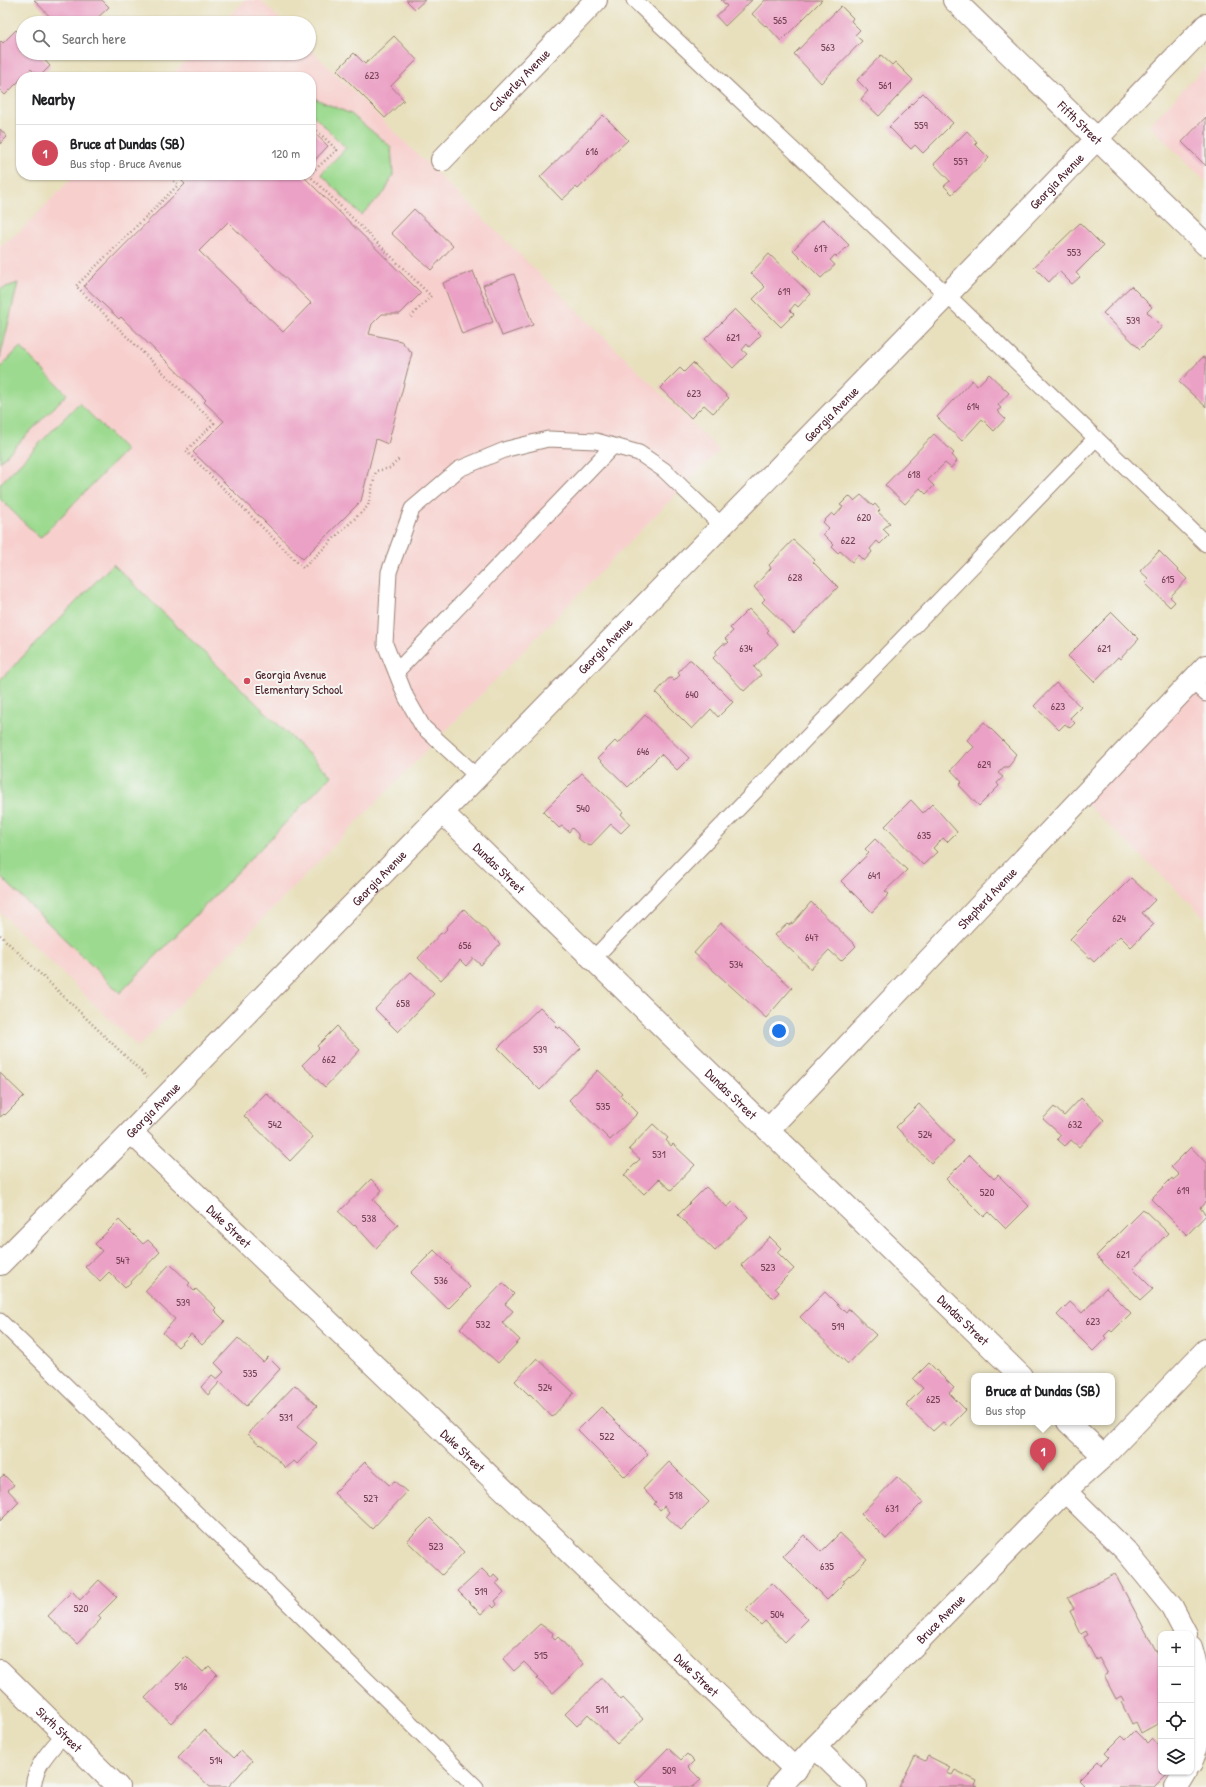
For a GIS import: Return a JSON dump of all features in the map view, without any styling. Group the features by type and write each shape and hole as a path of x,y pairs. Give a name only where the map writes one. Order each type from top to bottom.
{"street":[{"name":"Calverley Avenue","path":"442,160 596,0"},
{"name":"Fifth Street","path":"954,0 1206,245"},
{"name":"Georgia Avenue","path":"0,1264 131,1132 946,295 1206,25"},
{"name":"Shepherd Avenue","path":"768,1130 1201,680"},
{"name":"Dundas Street","path":"442,812 1018,1373"},
{"name":"Duke Street","path":"131,1132 796,1770"},
{"name":"Bruce Avenue","path":"779,1787 796,1770 815,1747 1065,1491 1104,1456 1206,1350"},
{"path":"1071,1425 1104,1456"},
{"path":"1065,1491 1126,1551 1172,1607 1184,1631"},
{"path":"1194,1658 1199,1676 1203,1725 1194,1754"},
{"name":"Sixth Street","path":"0,1671 118,1787"},
{"path":"815,1747 856,1787"},
{"path":"1176,1787 1183,1775"}],"lane":[{"path":"634,0 946,295 1206,544"},
{"path":"593,959 1096,438"},
{"path":"476,776 423,727 406,697 385,644 390,572 412,509 459,469 507,449 548,439 596,441 639,453 664,470 721,525"},
{"path":"396,672 613,446"},
{"path":"0,1321 476,1787"},
{"path":"33,1787 40,1762 64,1734"}],"path":[{"path":"316,129 337,150 316,169"},
{"path":"173,180 178,185 76,286 214,423 186,451 303,568 368,506 376,471 390,468 399,459"},
{"path":"316,180 431,296 410,318"},
{"path":"0,935 166,1096"}],"shaded area":[{"path":"245,0 260,0 277,16 230,16"},
{"name":"Georgia Avenue Elementary School","path":"316,55 719,450 138,1047 0,912 0,246 19,232 70,180 316,180 316,72 175,72 186,60 316,60"},
{"path":"1206,66 1206,182 1149,125"},
{"path":"1206,671 1206,918 1081,799"}],"green space":[{"path":"316,99 351,114 391,147 393,175 385,192 361,215 321,174 346,148 316,118"},
{"path":"18,283 0,358 0,289"},
{"path":"20,347 67,394 0,462 0,368"},
{"path":"79,403 126,450 40,538 0,499 0,484"},
{"path":"113,564 331,776 120,993 0,876 0,680"}],"building":[{"path":"34,0 102,0 109,7 99,16 49,16"},
{"path":"406,0 425,0 415,9"},
{"path":"721,0 752,0 725,26 716,16 727,6"},
{"path":"765,0 822,0 781,41 766,25 765,26 752,14"},
{"path":"841,6 853,18 851,21 860,30 855,35 862,41 821,83 794,54"},
{"path":"16,30 16,60 44,60 50,66 44,72 34,72 31,69 28,72 16,72 16,84 5,95 0,90 0,42 1,41 3,43"},
{"path":"394,36 417,60 391,86 404,100 385,118 337,70 354,53 365,64"},
{"path":"881,55 892,65 895,62 913,80 879,116 861,99 868,91 857,80"},
{"path":"923,93 953,123 923,153 915,145 911,149 889,127"},
{"path":"603,115 628,140 598,167 599,168 578,189 576,187 562,200 540,177"},
{"path":"1206,117 1206,166 1182,142"},
{"path":"0,129 7,137 0,144"},
{"path":"967,131 977,142 975,144 989,158 952,194 944,186 950,181 934,164"},
{"path":"316,135 328,146 316,159"},
{"path":"181,180 307,180 421,293 400,314 382,314 372,324 369,334 401,341 412,353 388,444 376,439 361,501 303,559 193,452 224,421 204,402 206,400 121,317 119,319 84,286 185,184","holes":["228,222 311,303 283,332 199,251"]},
{"path":"414,209 453,246 431,270 391,233"},
{"path":"823,219 849,245 837,257 835,255 830,260 835,265 821,278 793,250"},
{"path":"1080,223 1103,246 1076,273 1080,277 1072,284 1059,271 1049,282 1034,267"},
{"path":"769,254 810,294 798,307 795,304 790,310 794,314 781,327 753,299 765,287 751,273"},
{"path":"473,271 493,322 462,334 443,283"},
{"path":"514,274 533,325 502,336 483,285"},
{"path":"1131,286 1152,307 1147,312 1162,327 1140,349 1103,313"},
{"path":"735,309 761,335 749,347 747,344 742,350 747,354 733,368 705,339"},
{"path":"1203,357 1206,359 1206,407 1179,382"},
{"path":"693,363 729,398 713,413 704,405 691,418 660,388 680,368 684,372"},
{"path":"989,374 1009,393 998,405 1001,408 997,411 1005,419 994,431 982,419 962,441 937,417 972,380 977,386"},
{"path":"934,434 954,453 952,455 957,461 951,468 945,463 928,480 934,486 926,494 920,488 905,504 885,485"},
{"path":"861,495 873,506 875,504 880,510 878,512 890,523 883,529 889,535 880,544 877,541 870,549 872,552 864,561 858,555 852,562 840,551 838,553 832,547 834,545 823,534 829,528 823,522 832,513 835,516 843,507 840,505 849,496 854,501"},
{"path":"793,540 815,560 813,562 838,587 794,633 762,602 765,599 754,587 771,568 769,565"},
{"path":"1159,551 1187,579 1170,597 1175,602 1170,607 1145,583 1149,579 1140,571"},
{"path":"749,609 769,630 767,632 778,644 754,667 761,675 744,691 713,658 716,655 716,651 723,644 727,644 729,642 725,639 733,631 730,628"},
{"path":"1112,612 1139,639 1120,659 1118,657 1094,682 1068,656"},
{"path":"689,660 691,660 733,702 718,717 711,709 692,729 656,693 668,679 671,678 674,681 680,675 678,673 679,671"},
{"path":"1056,683 1081,707 1070,718 1075,723 1070,728 1065,724 1059,730 1034,706"},
{"path":"645,715 689,758 677,770 661,754 628,787 598,758 615,741 618,744"},
{"path":"984,722 1016,754 1008,767 1004,767 998,773 1003,777 997,783 999,786 979,806 959,785 962,782 951,770 967,752 968,753 974,747 967,740"},
{"path":"582,773 623,812 621,814 630,824 621,833 611,824 590,846 578,838 578,834 572,828 569,832 562,826 559,828 543,812"},
{"path":"911,800 923,813 932,804 957,832 947,842 943,838 933,848 937,852 923,865 885,826"},
{"path":"875,839 907,870 885,891 889,894 872,912 841,881 869,853 865,849"},
{"path":"1131,878 1155,900 1142,913 1154,924 1131,947 1120,936 1094,962 1070,939"},
{"path":"811,902 856,946 841,961 829,950 811,969 775,935 787,924 793,923"},
{"path":"464,909 500,944 481,965 473,958 466,966 460,960 441,980 418,958 441,933 442,934 447,929 446,928"},
{"path":"721,923 792,988 766,1018 694,953"},
{"path":"411,972 434,994 398,1032 375,1009"},
{"path":"540,1007 557,1024 555,1026 558,1029 560,1027 581,1048 540,1090 498,1048"},
{"path":"337,1026 339,1028 338,1029 360,1050 325,1087 302,1065 319,1048 317,1046"},
{"path":"598,1070 622,1093 620,1095 638,1113 610,1140 569,1100"},
{"path":"0,1073 24,1096 5,1115 4,1114 0,1117"},
{"path":"266,1093 313,1137 290,1161 244,1116"},
{"path":"1081,1098 1104,1120 1079,1147 1071,1140 1065,1146 1057,1139 1061,1135 1043,1119 1054,1107 1064,1116"},
{"path":"919,1104 954,1141 931,1163 896,1127"},
{"path":"653,1124 668,1138 666,1140 671,1146 673,1144 695,1165 671,1190 659,1179 644,1194 624,1175 640,1159 629,1149"},
{"path":"1191,1147 1206,1163 1206,1201 1200,1208 1206,1215 1187,1235 1151,1199 1172,1178 1173,1180 1179,1175 1171,1167"},
{"path":"970,1155 994,1179 998,1175 1029,1206 1006,1229 989,1212 984,1217 946,1179"},
{"path":"371,1179 382,1190 373,1200 398,1225 376,1248 355,1225 354,1226 339,1212"},
{"path":"706,1187 727,1207 733,1202 748,1217 715,1251 678,1215"},
{"path":"1143,1209 1168,1233 1133,1269 1153,1289 1141,1300 1096,1256"},
{"path":"119,1220 143,1244 148,1240 160,1252 125,1288 109,1272 100,1281 85,1267 102,1251 95,1244"},
{"path":"770,1237 781,1248 777,1252 794,1269 775,1288 779,1292 773,1298 741,1265"},
{"path":"434,1250 470,1287 448,1309 411,1273"},
{"path":"170,1264 190,1283 188,1285 194,1291 196,1289 216,1308 214,1310 225,1321 202,1345 191,1334 178,1347 163,1333 175,1319 145,1291"},
{"path":"503,1283 514,1294 505,1304 513,1311 502,1323 520,1340 498,1363 460,1328"},
{"path":"1106,1288 1131,1313 1112,1332 1110,1330 1104,1336 1106,1338 1093,1351 1057,1315 1070,1302 1082,1313"},
{"path":"825,1292 846,1313 849,1309 876,1335 848,1364 800,1317"},
{"path":"238,1338 263,1362 268,1357 280,1369 246,1406 220,1382 208,1395 201,1387 212,1375 217,1379 224,1372 215,1363"},
{"path":"537,1358 574,1393 552,1417 515,1381"},
{"path":"929,1363 954,1388 949,1393 966,1410 949,1427 943,1422 933,1431 906,1405 923,1388 913,1379"},
{"path":"295,1385 317,1406 297,1427 317,1443 297,1464 294,1461 286,1468 261,1444 260,1445 248,1434"},
{"path":"601,1407 648,1454 625,1477 578,1430"},
{"path":"365,1462 390,1486 394,1481 407,1492 372,1529 334,1493"},
{"path":"669,1462 709,1502 681,1530 666,1516 669,1512 664,1506 660,1510 654,1504 656,1502 643,1489"},
{"path":"4,1475 14,1485 8,1490 19,1502 0,1521 0,1478"},
{"path":"897,1477 923,1502 886,1539 861,1514"},
{"path":"430,1518 464,1552 442,1575 407,1541"},
{"path":"840,1533 867,1559 843,1581 845,1582 827,1600 783,1556 804,1535 821,1552"},
{"path":"482,1569 491,1578 494,1574 500,1580 496,1583 504,1592 495,1601 497,1604 494,1608 491,1605 481,1614 458,1591"},
{"path":"1115,1574 1158,1654 1158,1724 1141,1733 1136,1722 1132,1724 1121,1702 1124,1701 1121,1696 1116,1699 1104,1676 1108,1674 1099,1658 1096,1660 1084,1637 1088,1635 1086,1631 1081,1634 1070,1611 1074,1609 1068,1598"},
{"path":"99,1580 117,1597 98,1616 101,1619 77,1644 48,1616 72,1591 80,1600"},
{"path":"772,1583 808,1619 785,1642 765,1621 761,1625 746,1610"},
{"path":"540,1624 553,1633 552,1637 555,1640 558,1637 584,1664 553,1693 537,1679 539,1677 524,1662 514,1671 503,1659"},
{"path":"186,1656 203,1672 209,1666 217,1674 171,1723 145,1698"},
{"path":"601,1679 603,1679 621,1700 623,1698 643,1719 617,1744 588,1714 577,1726 565,1714"},
{"path":"204,1730 234,1758 241,1751 252,1761 228,1787 210,1787 178,1757"},
{"path":"1135,1731 1148,1744 1153,1739 1158,1745 1158,1775 1166,1775 1154,1787 1081,1787 1084,1785 1079,1780 1098,1761 1101,1765 1109,1757 1105,1753 1122,1736 1126,1740"},
{"path":"668,1748 681,1760 687,1754 694,1761 688,1767 701,1780 693,1787 640,1787 635,1782"},
{"path":"915,1756 925,1761 928,1756 950,1767 947,1773 952,1775 955,1770 977,1781 975,1786 978,1787 899,1787"}],"place":[{"name":"Georgia Avenue Elementary School","path":"247,681"},
{"name":"Bruce at Dundas (SB)","path":"1043,1471"}]}
